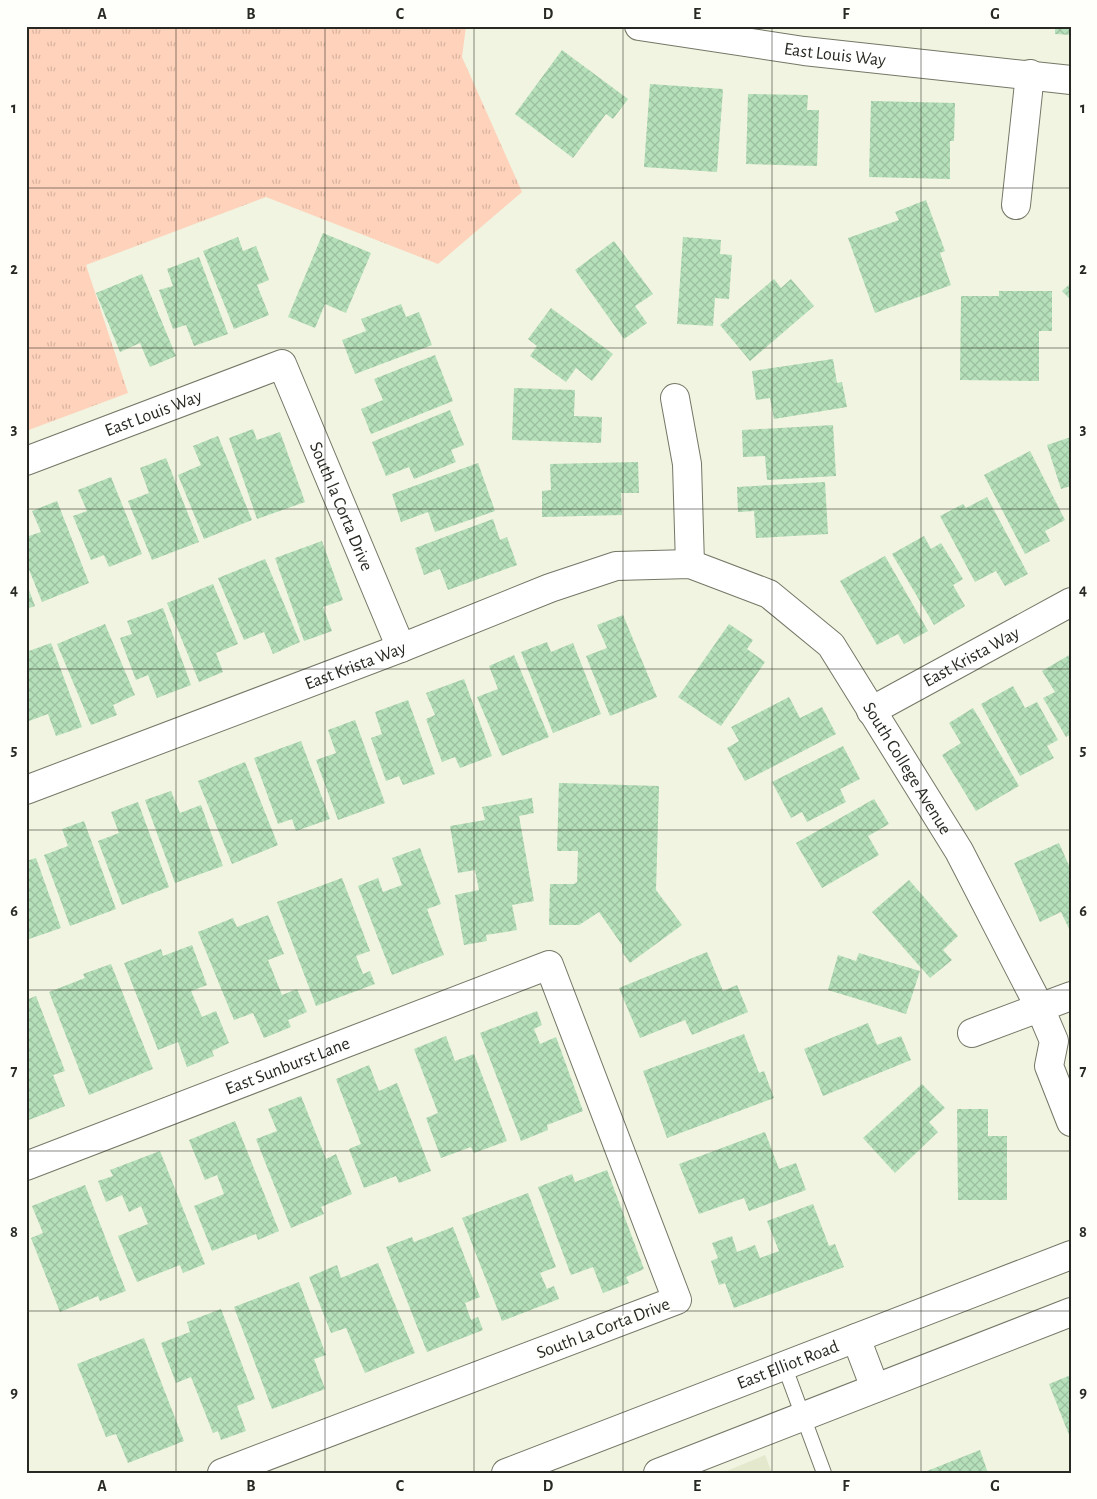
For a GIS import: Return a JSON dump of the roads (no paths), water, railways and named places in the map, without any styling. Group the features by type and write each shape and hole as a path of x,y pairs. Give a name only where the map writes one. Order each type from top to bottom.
{"street":[{"name":"East Louis Way","path":"639,27 804,51 1030,74 1071,80"},
{"path":"1016,206 1030,74"},
{"name":"East Louis Way","path":"26,461 282,364"},
{"name":"South la Corta Drive","path":"282,364 401,648"},
{"path":"675,398 687,464 690,564"},
{"name":"East Krista Way","path":"26,790 401,648 550,588 616,566 690,564"},
{"name":"South College Avenue","path":"690,564 769,594 831,645 958,851 1040,1008 1062,1046 1049,1066 1070,1119"},
{"name":"East Krista Way","path":"871,711 1071,602"},
{"name":"East Sunburst Lane","path":"26,1166 549,965"},
{"name":"South La Corta Drive","path":"222,1473 677,1300 549,965"},
{"path":"972,1033 1071,996"},
{"name":"East Elliot Road","path":"506,1473 1071,1255"},
{"path":"658,1473 1071,1312"},
{"path":"856,1338 875,1388"}],"lane":[{"path":"784,1365 824,1473"}]}
